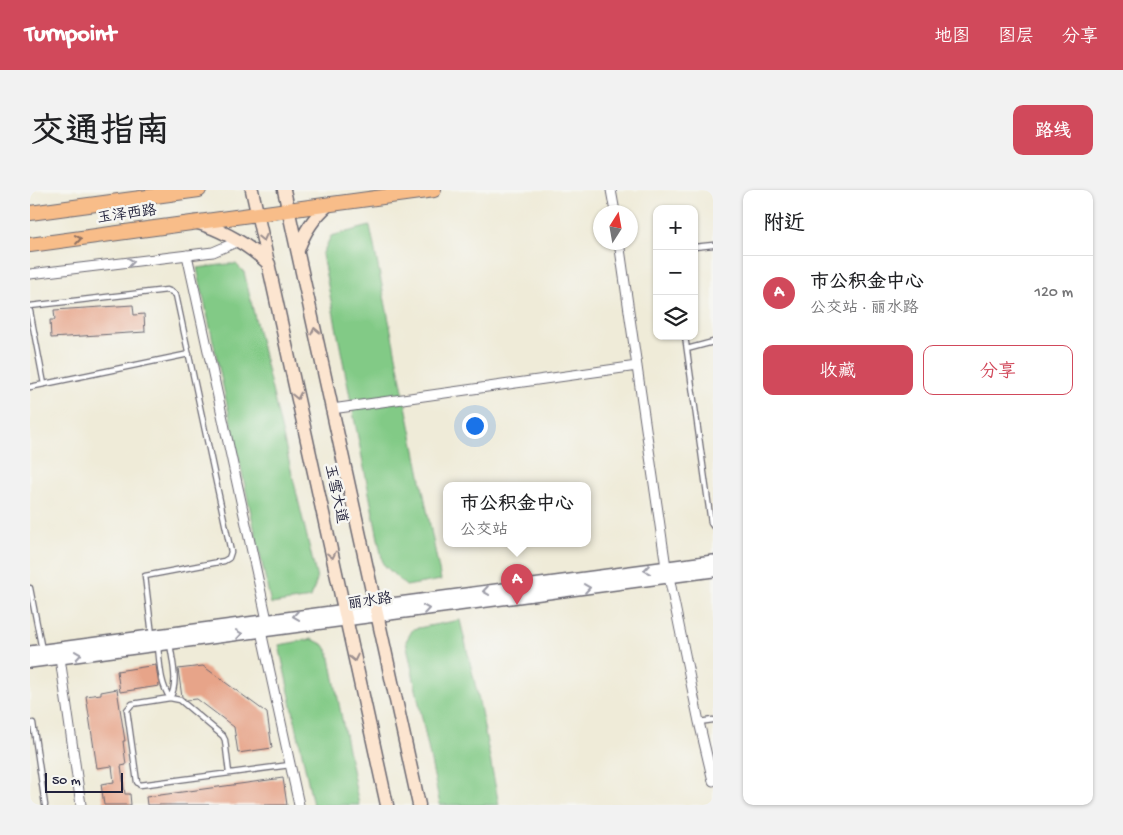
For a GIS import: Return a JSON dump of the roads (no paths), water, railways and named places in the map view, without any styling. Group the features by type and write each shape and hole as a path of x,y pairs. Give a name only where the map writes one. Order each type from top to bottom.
{"main road":[{"name":"玉泽西路","path":"30,213 199,190"},
{"name":"玉雪大道","path":"252,190 387,805"},
{"name":"玉雪大道","path":"284,190 419,805"},
{"name":"玉泽西路","path":"30,245 434,190"},
{"path":"298,250 310,224 329,204"},
{"path":"194,222 221,231 239,241 269,264"}],"street":[{"path":"612,190 614,205"},
{"path":"30,274 213,252 239,241"},
{"path":"620,250 668,572 713,781"},
{"path":"187,255 268,620"},
{"path":"332,409 637,366"},
{"name":"丽水路","path":"30,652 155,640 170,643 261,631 345,615 668,572 713,561"},
{"name":"丽水路","path":"668,572 713,571"},
{"name":"丽水路","path":"30,662 268,620 345,615"},
{"path":"261,631 299,805"},
{"path":"60,658 81,805"}],"lane":[{"path":"698,247 713,245"},
{"path":"30,306 167,290 176,295 231,552 229,558 224,561 145,576 163,682 170,698"},
{"path":"30,311 44,384"},
{"path":"686,340 711,523 713,526"},
{"path":"687,349 713,342"},
{"path":"30,386 189,354"},
{"path":"30,588 42,650"},
{"path":"170,643 175,680 170,698"},
{"path":"229,773 225,740 222,734 180,700 170,698 132,704 127,710 137,782 140,785 290,765"},
{"path":"699,722 713,720"},
{"path":"30,724 34,723 45,805"}],"place":[{"name":"市公积金中心","path":"517,605"}]}
